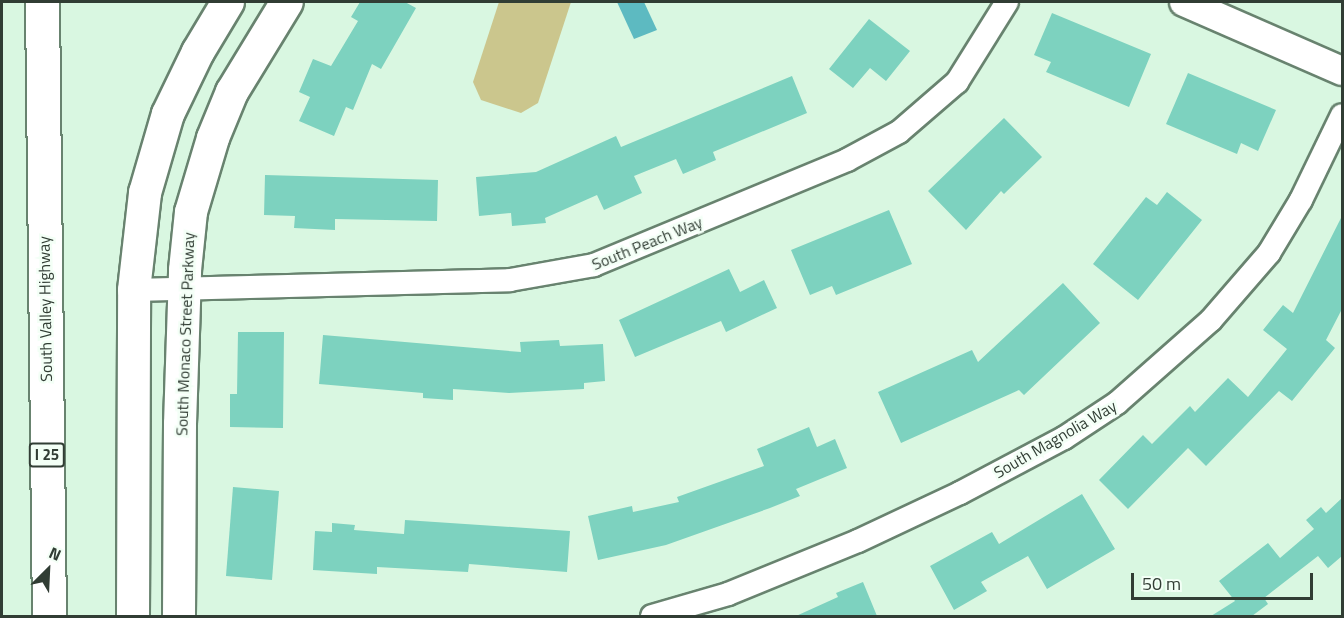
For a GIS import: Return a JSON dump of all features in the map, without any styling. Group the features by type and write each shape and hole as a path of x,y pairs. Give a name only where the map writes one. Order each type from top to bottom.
{"highway":[{"name":"South Valley Highway","path":"42,2 49,616"}],"main road":[{"path":"133,616 134,290 145,193 154,157 182,84 228,2"},
{"name":"South Monaco Street Parkway","path":"179,616 184,289 191,212 213,138 238,78 287,2"}],"street":[{"name":"South Peach Way","path":"134,290 510,280 566,273 623,256 847,159 899,132 957,82 1007,2"},
{"path":"1184,2 1342,71"},
{"name":"South Magnolia Way","path":"652,616 728,594 858,541 960,493 1064,438 1118,403 1215,316 1269,253 1301,200 1342,115"}],"shaded area":[{"path":"499,2 571,2 538,103 521,113 481,100 473,82"}],"water":[{"path":"617,2 644,2 657,30 634,39"}],"building":[{"path":"360,2 405,2 416,8 381,69 372,64 353,110 346,107 334,136 299,121 310,97 299,92 313,59 331,66 358,21 351,17"},
{"path":"1052,13 1151,54 1129,107 1046,72 1051,62 1034,55"},
{"path":"869,19 910,51 886,81 870,68 853,88 829,69"},
{"path":"1188,73 1276,110 1258,151 1241,143 1237,154 1166,124"},
{"path":"792,76 807,113 713,152 716,160 683,174 676,159 634,176 642,193 604,210 597,195 545,218 546,223 512,226 511,213 479,216 476,177 536,172 616,136 621,147"},
{"path":"1004,118 1042,157 1004,194 1001,191 966,230 928,191"},
{"path":"265,175 438,180 437,221 335,219 335,230 294,228 295,216 264,215"},
{"path":"1167,192 1202,220 1138,300 1093,264 1146,197 1157,205"},
{"path":"889,210 912,264 836,295 832,286 810,295 791,250"},
{"path":"1342,216 1342,309 1326,340 1335,348 1292,401 1279,391 1206,466 1188,448 1128,509 1099,480 1143,435 1152,444 1190,406 1195,412 1228,378 1248,397 1287,349 1263,330 1283,305 1293,313"},
{"path":"729,269 740,292 764,280 777,308 726,332 721,321 635,357 619,320"},
{"path":"1063,283 1100,323 1024,395 1019,390 901,443 878,392 972,350 978,362"},
{"path":"238,332 284,332 283,428 230,427 230,394 237,394"},
{"path":"323,335 521,352 520,342 559,340 560,346 603,344 605,381 584,383 584,389 509,393 453,389 453,400 423,398 423,393 319,384"},
{"path":"809,427 817,447 835,439 847,468 796,489 800,496 770,508 666,545 598,560 588,516 632,506 633,512 679,502 677,497 764,466 757,449"},
{"path":"233,487 279,491 272,580 226,576"},
{"path":"1082,494 1115,549 1047,589 1028,556 981,582 987,591 954,610 930,566 992,532 999,544"},
{"path":"1342,498 1342,556 1328,568 1318,556 1264,598 1268,604 1252,616 1211,616 1235,601 1219,581 1268,543 1280,558 1314,529 1306,520 1321,507 1326,513"},
{"path":"405,520 570,531 567,572 469,564 468,572 377,567 377,574 313,570 315,531 332,532 332,523 355,525 354,530 404,534"},
{"path":"863,582 877,616 796,616 838,597 836,593"}]}
